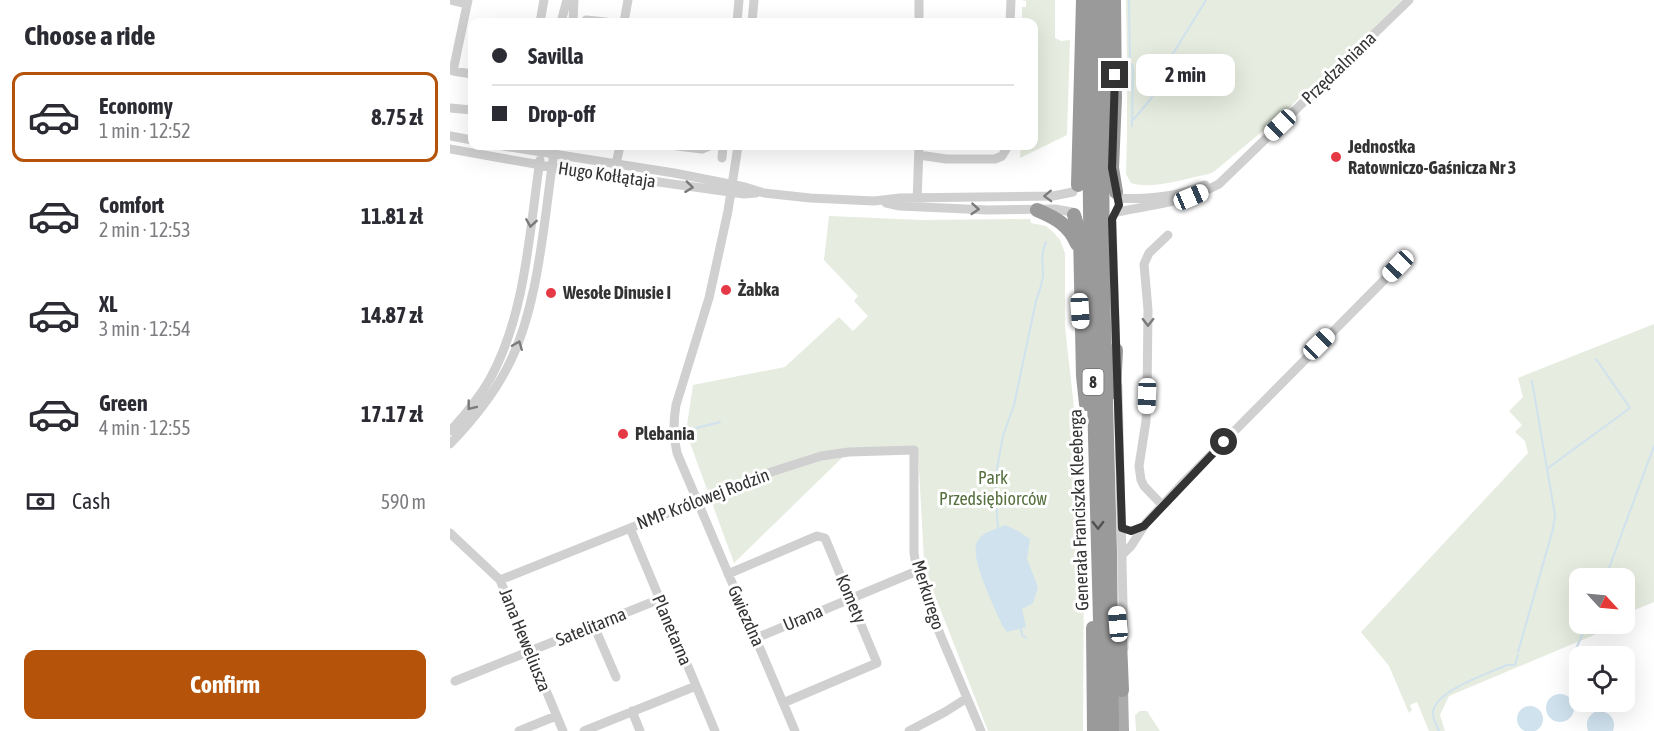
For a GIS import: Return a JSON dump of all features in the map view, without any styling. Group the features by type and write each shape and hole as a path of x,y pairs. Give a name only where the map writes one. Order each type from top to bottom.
{"highway":[{"path":"1075,188 1083,0"},
{"name":"Generała Franciszka Kleeberga","path":"1092,0 1102,472 1098,576 1103,731"},
{"name":"Generała Franciszka Kleeberga","path":"1096,127 1104,0"},
{"path":"1114,0 1115,98 1112,168 1117,195"},
{"path":"1037,210 1067,227 1079,249"},
{"path":"1073,214 1079,229 1083,376 1090,454 1102,472"},
{"path":"1102,472 1116,350"},
{"name":"Generała Franciszka Kleeberga","path":"1102,472 1116,553 1113,731"},
{"path":"1116,553 1115,586 1122,690"},
{"path":"1094,731 1091,641 1098,576"}],"main road":[{"path":"1122,690 1123,731"}],"street":[{"path":"450,0 468,2 453,71 468,73"},
{"path":"541,18 544,0"},
{"path":"562,18 567,0"},
{"path":"573,18 574,0"},
{"path":"625,18 628,0"},
{"path":"737,18 739,0"},
{"path":"752,18 754,0"},
{"path":"919,0 919,18"},
{"path":"1010,18 1011,0"},
{"name":"Przędzalniana","path":"1115,215 1191,197 1219,184 1409,0"},
{"path":"450,108 468,110"},
{"path":"450,136 468,139"},
{"name":"Hugo Kołłątaja","path":"450,149 552,167 731,188"},
{"path":"450,430 468,411 489,381 512,327 523,277 542,150"},
{"path":"450,444 490,398 521,338 532,295 554,150"},
{"name":"Hugo Kołłątaja","path":"554,150 731,188 744,194 764,193 810,198 1037,210 1055,209 1073,214"},
{"path":"616,164 619,150"},
{"path":"722,158 723,150"},
{"name":"Gwiezdna","path":"737,150 709,298 674,417 674,439 677,453 795,731"},
{"path":"917,202 919,150 946,159 995,159 1002,156 1006,150"},
{"name":"Przędzalniana","path":"1117,195 1144,199 1186,192 1216,179 1242,162"},
{"path":"1115,215 1108,223 1095,227 1083,224 1073,214 1070,204 1075,188 1089,179 1096,178 1108,183 1117,195 1115,215 1116,350 1122,528 1116,553"},
{"name":"Hugo Kołłątaja","path":"917,202 1053,196 1075,188"},
{"path":"1162,505 1144,486 1139,466 1146,421 1147,396 1148,310 1144,264 1149,253 1168,235"},
{"path":"1116,553 1131,546 1162,505 1398,266"},
{"name":"NMP Królowej Rodzin","path":"500,580 768,473 821,456 849,452 914,450"},
{"name":"Merkurego","path":"914,450 914,553 917,571 929,609 981,731"},
{"path":"1122,528 1131,531 1144,526"},
{"name":"Planetarna","path":"630,528 715,731"},
{"name":"Jana Heweliusza","path":"450,533 500,580 563,731"},
{"name":"Komety","path":"728,574 817,536 825,538 851,598 877,663 783,703"},
{"name":"Urana","path":"756,638 917,571"},
{"name":"Satelitarna","path":"454,681 660,599"},
{"path":"594,626 616,677"},
{"path":"584,731 696,686"},
{"path":"909,731 967,698"},
{"path":"632,711 640,731"},
{"path":"519,731 556,716"}],"green space":[{"path":"1022,0 1055,0 1055,38 1061,41 1070,40 1067,135 1038,149 1038,18 1022,18 1022,7 1026,7 1026,1"},
{"path":"1126,0 1402,0 1296,101 1279,121 1277,119 1212,173 1171,182 1140,185 1131,183 1126,174"},
{"path":"1021,150 1036,150 1020,158"},
{"name":"Park Przedsiębiorców","path":"829,216 921,220 1030,219 1031,223 1046,226 1060,240 1065,253 1065,327 1078,443 1078,486 1084,545 1083,731 988,731 928,578 924,561 918,450 848,452 734,563 686,432 693,385 785,367 839,317 853,331 868,316 854,301 858,296 824,260"},
{"path":"1654,324 1654,602 1635,610 1635,568 1569,568 1569,634 1596,634 1449,696 1440,715 1445,731 1429,731 1417,702 1410,705 1412,710 1409,713 1389,666 1361,632 1528,453 1525,441 1515,432 1522,425 1509,411 1523,397 1518,378"},
{"path":"1140,711 1147,711 1160,731 1136,731 1135,715"}],"water":[{"path":"1005,525 1030,539 1027,559 1038,587 1033,603 1022,609 1026,627 1007,632 984,584 976,550 977,542 982,536"},
{"path":"1555,695 1569,697 1569,712 1573,713 1565,721 1555,721 1547,713 1547,703"},
{"path":"1530,706 1540,709 1543,719 1540,729 1530,732 1520,729 1517,719 1520,709"},
{"path":"1595,712 1605,712 1611,716 1614,723 1613,731 1588,731 1587,725"}],"waterway":[{"path":"1129,0 1130,62 1133,68 1132,126"},
{"path":"1133,120 1150,100 1163,79 1166,65 1206,0"},
{"path":"998,529 995,479 1003,436 1014,405 1042,282 1042,255 1046,242"},
{"path":"1548,468 1630,408 1596,359"},
{"path":"1518,652 1555,515 1532,381"},
{"path":"685,431 720,422"},
{"path":"1609,568 1654,446"},
{"path":"1021,629 1022,635 1026,638"},
{"path":"1577,646 1583,634"},
{"path":"1439,731 1433,714 1438,701 1466,682 1507,665 1515,665 1518,655"}],"place":[{"name":"Jednostka Ratowniczo-Gaśnicza Nr 3","path":"1336,157"},
{"name":"Żabka","path":"726,290"},
{"name":"Wesołe Dinusie I","path":"551,293"},
{"name":"Plebania","path":"623,434"}],"route":[{"path":"1115,75 1112,168 1119,205 1112,219 1122,528 1131,531 1144,526 1224,442"}]}
